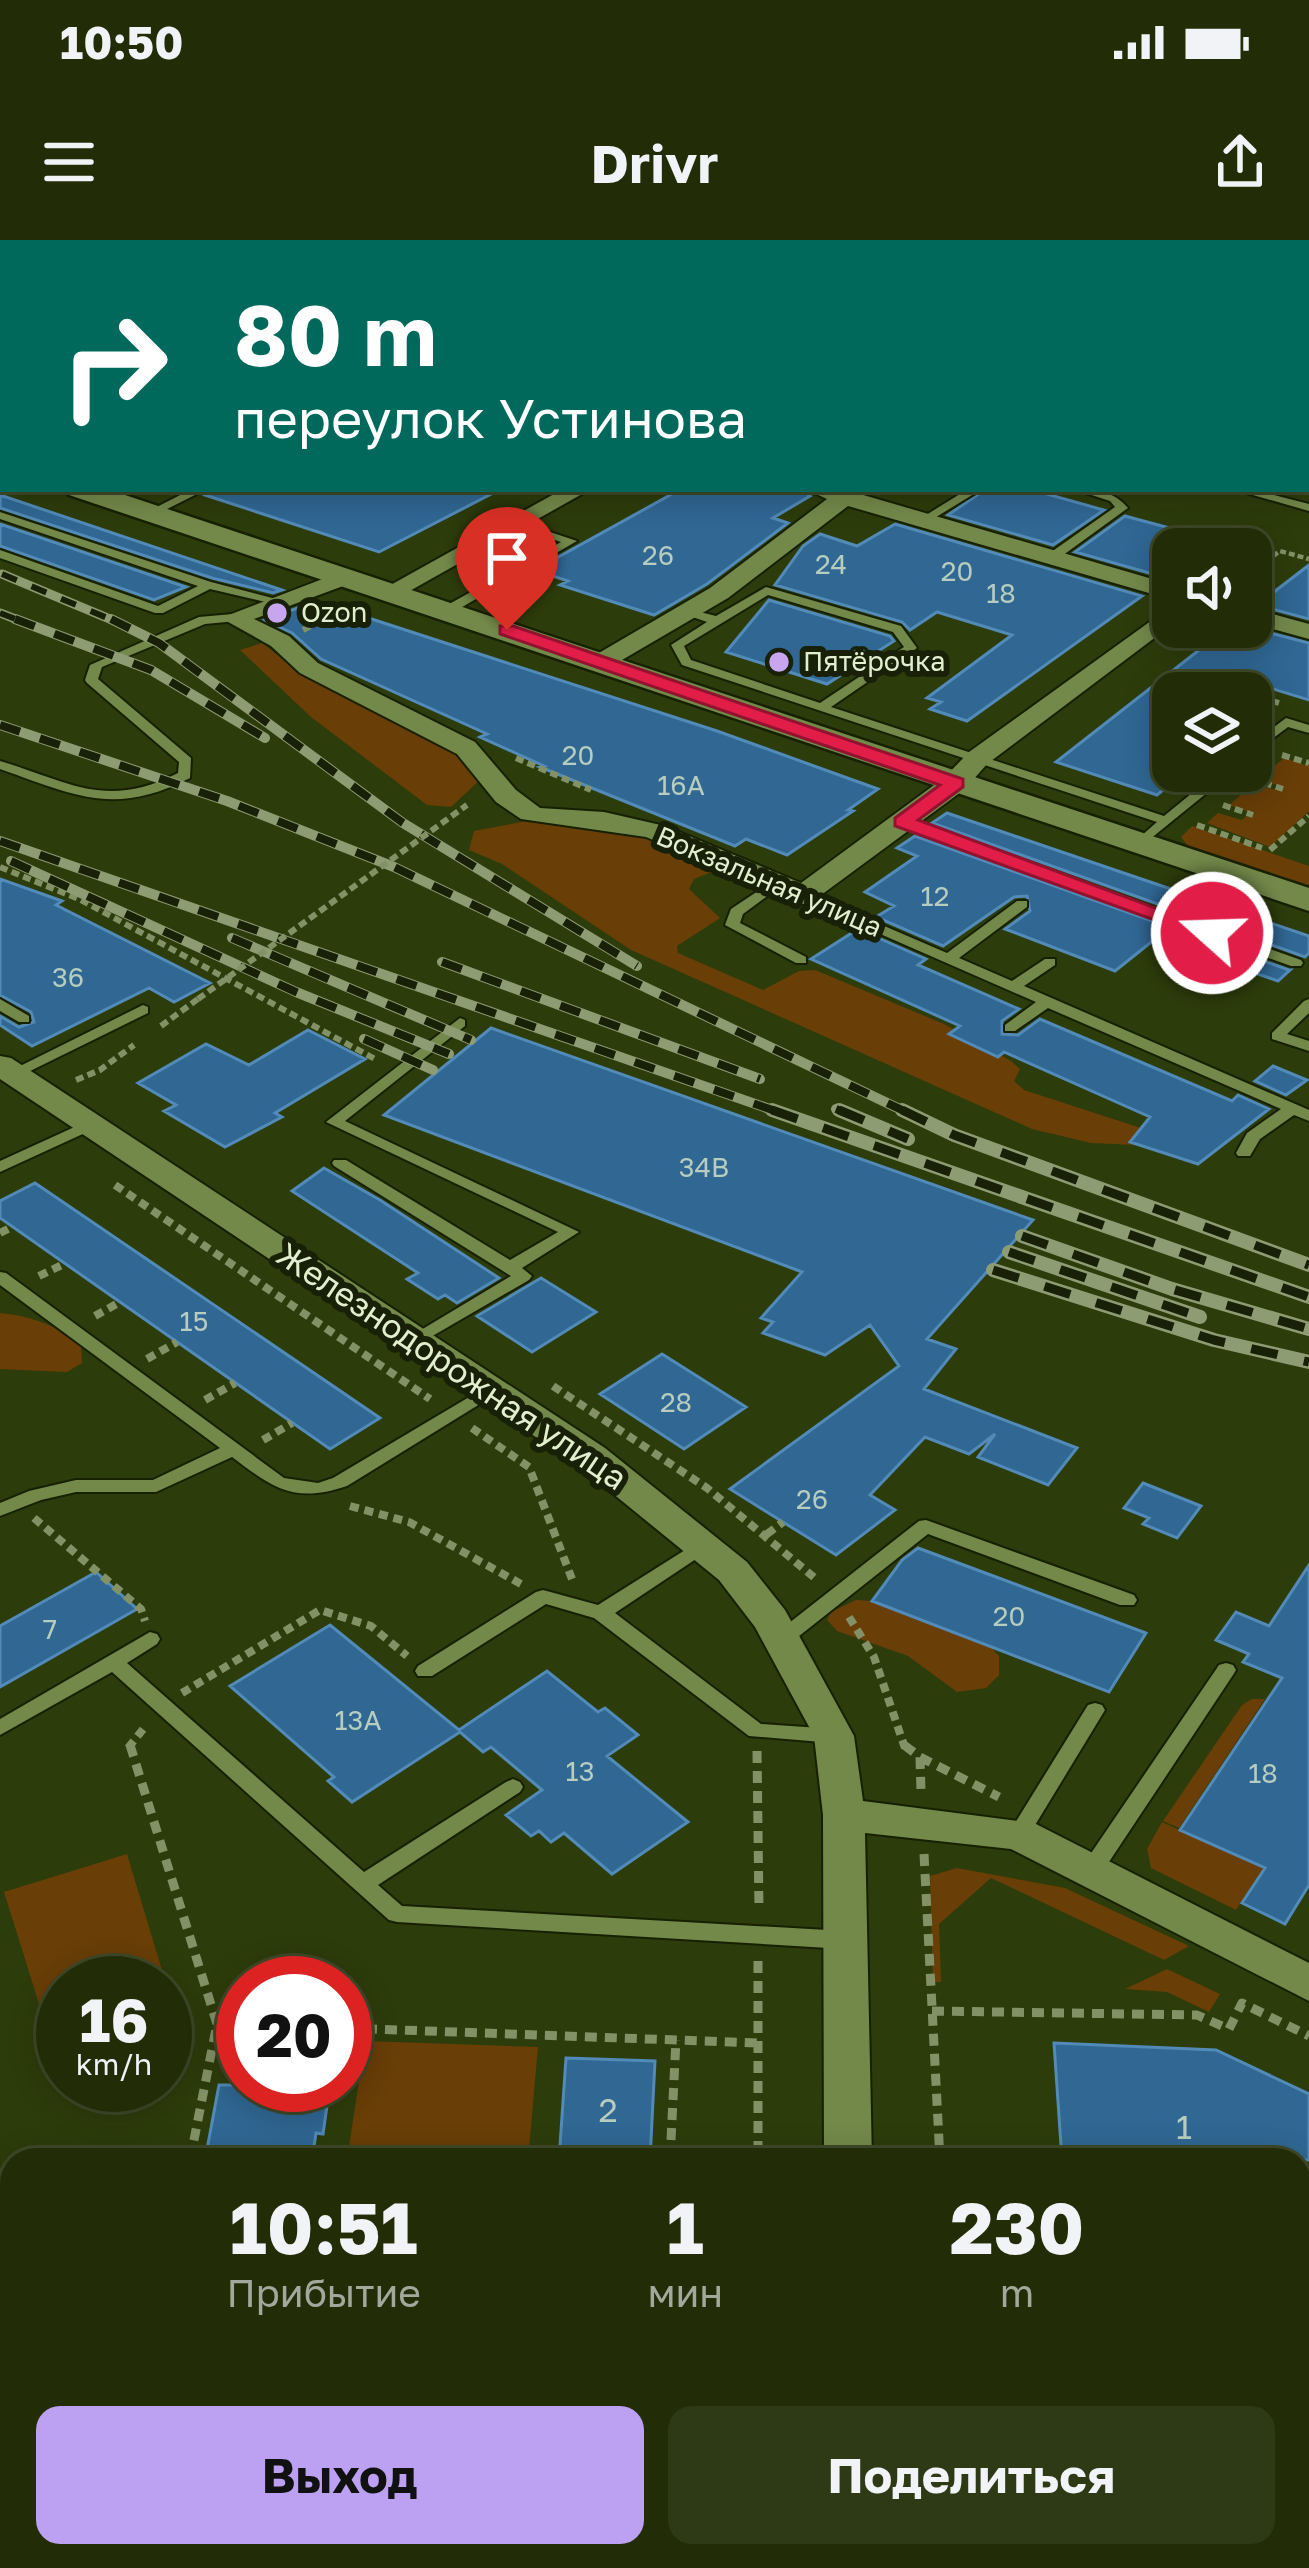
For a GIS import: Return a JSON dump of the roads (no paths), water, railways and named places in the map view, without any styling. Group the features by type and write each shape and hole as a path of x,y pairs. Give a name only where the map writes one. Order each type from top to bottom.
{"street":[{"path":"88,492 602,662 967,771 1139,844 1309,900"},
{"path":"390,592 575,492"},
{"path":"827,492 1152,587"},
{"path":"602,662 688,611 845,497"},
{"path":"233,618 346,577"},
{"name":"Вокзальная улица","path":"233,618 280,641 309,668 466,748 488,768 500,792 525,812 648,829 789,889"},
{"path":"1272,621 1309,632"},
{"path":"789,889 903,822 1152,627"},
{"name":"Железнодорожная улица","path":"7,1069 592,1457 704,1544 734,1570 782,1639 834,1736"},
{"path":"834,1736 844,1815 848,2148"},
{"path":"844,1815 1019,1834 1309,1984"}],"lane":[{"path":"151,513 195,492"},
{"path":"924,520 971,492"},
{"path":"1051,558 1120,512 1121,504 1114,499 1090,492"},
{"path":"1249,492 1309,508"},
{"path":"0,515 208,585 278,601"},
{"path":"446,611 571,541 516,524"},
{"path":"0,554 159,610 208,585"},
{"path":"821,708 911,648 897,628 766,591 677,646 686,662 821,708 967,771 1169,819"},
{"path":"688,611 717,621"},
{"path":"0,765 110,800 155,793 184,775 186,760 91,680 96,665 108,657 203,620 233,618"},
{"path":"787,696 802,686"},
{"path":"1272,734 1286,722 1309,729"},
{"path":"1139,844 1202,792"},
{"path":"903,822 1296,963"},
{"path":"789,889 736,912 732,925 801,960"},
{"name":"Вокзальная улица","path":"789,889 1301,1112"},
{"path":"948,959 1022,904"},
{"path":"1011,988 1050,962"},
{"path":"1010,1028 1046,1002"},
{"path":"0,1004 24,1018"},
{"path":"1309,1004 1277,1036 1309,1046"},
{"path":"7,1069 142,1010"},
{"path":"460,1023 334,1122 571,1232 509,1268"},
{"path":"1244,1153 1253,1136 1301,1112"},
{"path":"0,1167 92,1124"},
{"path":"340,1163 523,1276 417,1340"},
{"path":"0,1277 279,1484 305,1489 340,1482 492,1391"},
{"path":"8,1506 76,1486 156,1486 232,1450"},
{"path":"782,1639 926,1526 1127,1600"},
{"path":"592,1611 704,1544"},
{"path":"425,1671 543,1597 592,1611 756,1732 834,1736"},
{"path":"0,1728 150,1639"},
{"path":"113,1662 397,1914 845,1940"},
{"path":"1090,1870 1226,1670"},
{"path":"1019,1834 1096,1710"},
{"path":"363,1884 513,1787"}],"railway":[{"path":"2,574 117,622"},
{"path":"0,613 23,622"},
{"path":"15,619 23,622"},
{"path":"111,619 117,622"},
{"path":"23,622 151,670 265,738"},
{"path":"117,622 159,643 403,823 637,966"},
{"path":"0,725 227,801 394,867 908,1113"},
{"path":"0,841 781,1113"},
{"path":"11,861 296,992 449,1054"},
{"path":"232,938 471,1040"},
{"path":"442,962 760,1079"},
{"path":"364,1039 433,1070"},
{"path":"836,1109 846,1113"},
{"path":"772,1110 1309,1297"},
{"path":"839,1110 908,1139"},
{"path":"902,1110 954,1135 1309,1265"},
{"path":"1022,1236 1172,1289 1309,1329"},
{"path":"1009,1252 1200,1317"},
{"path":"993,1270 1214,1340 1309,1362"}],"place":[{"name":"Ozon","path":"277,613"},
{"name":"Пятёрочка","path":"779,662"}]}
